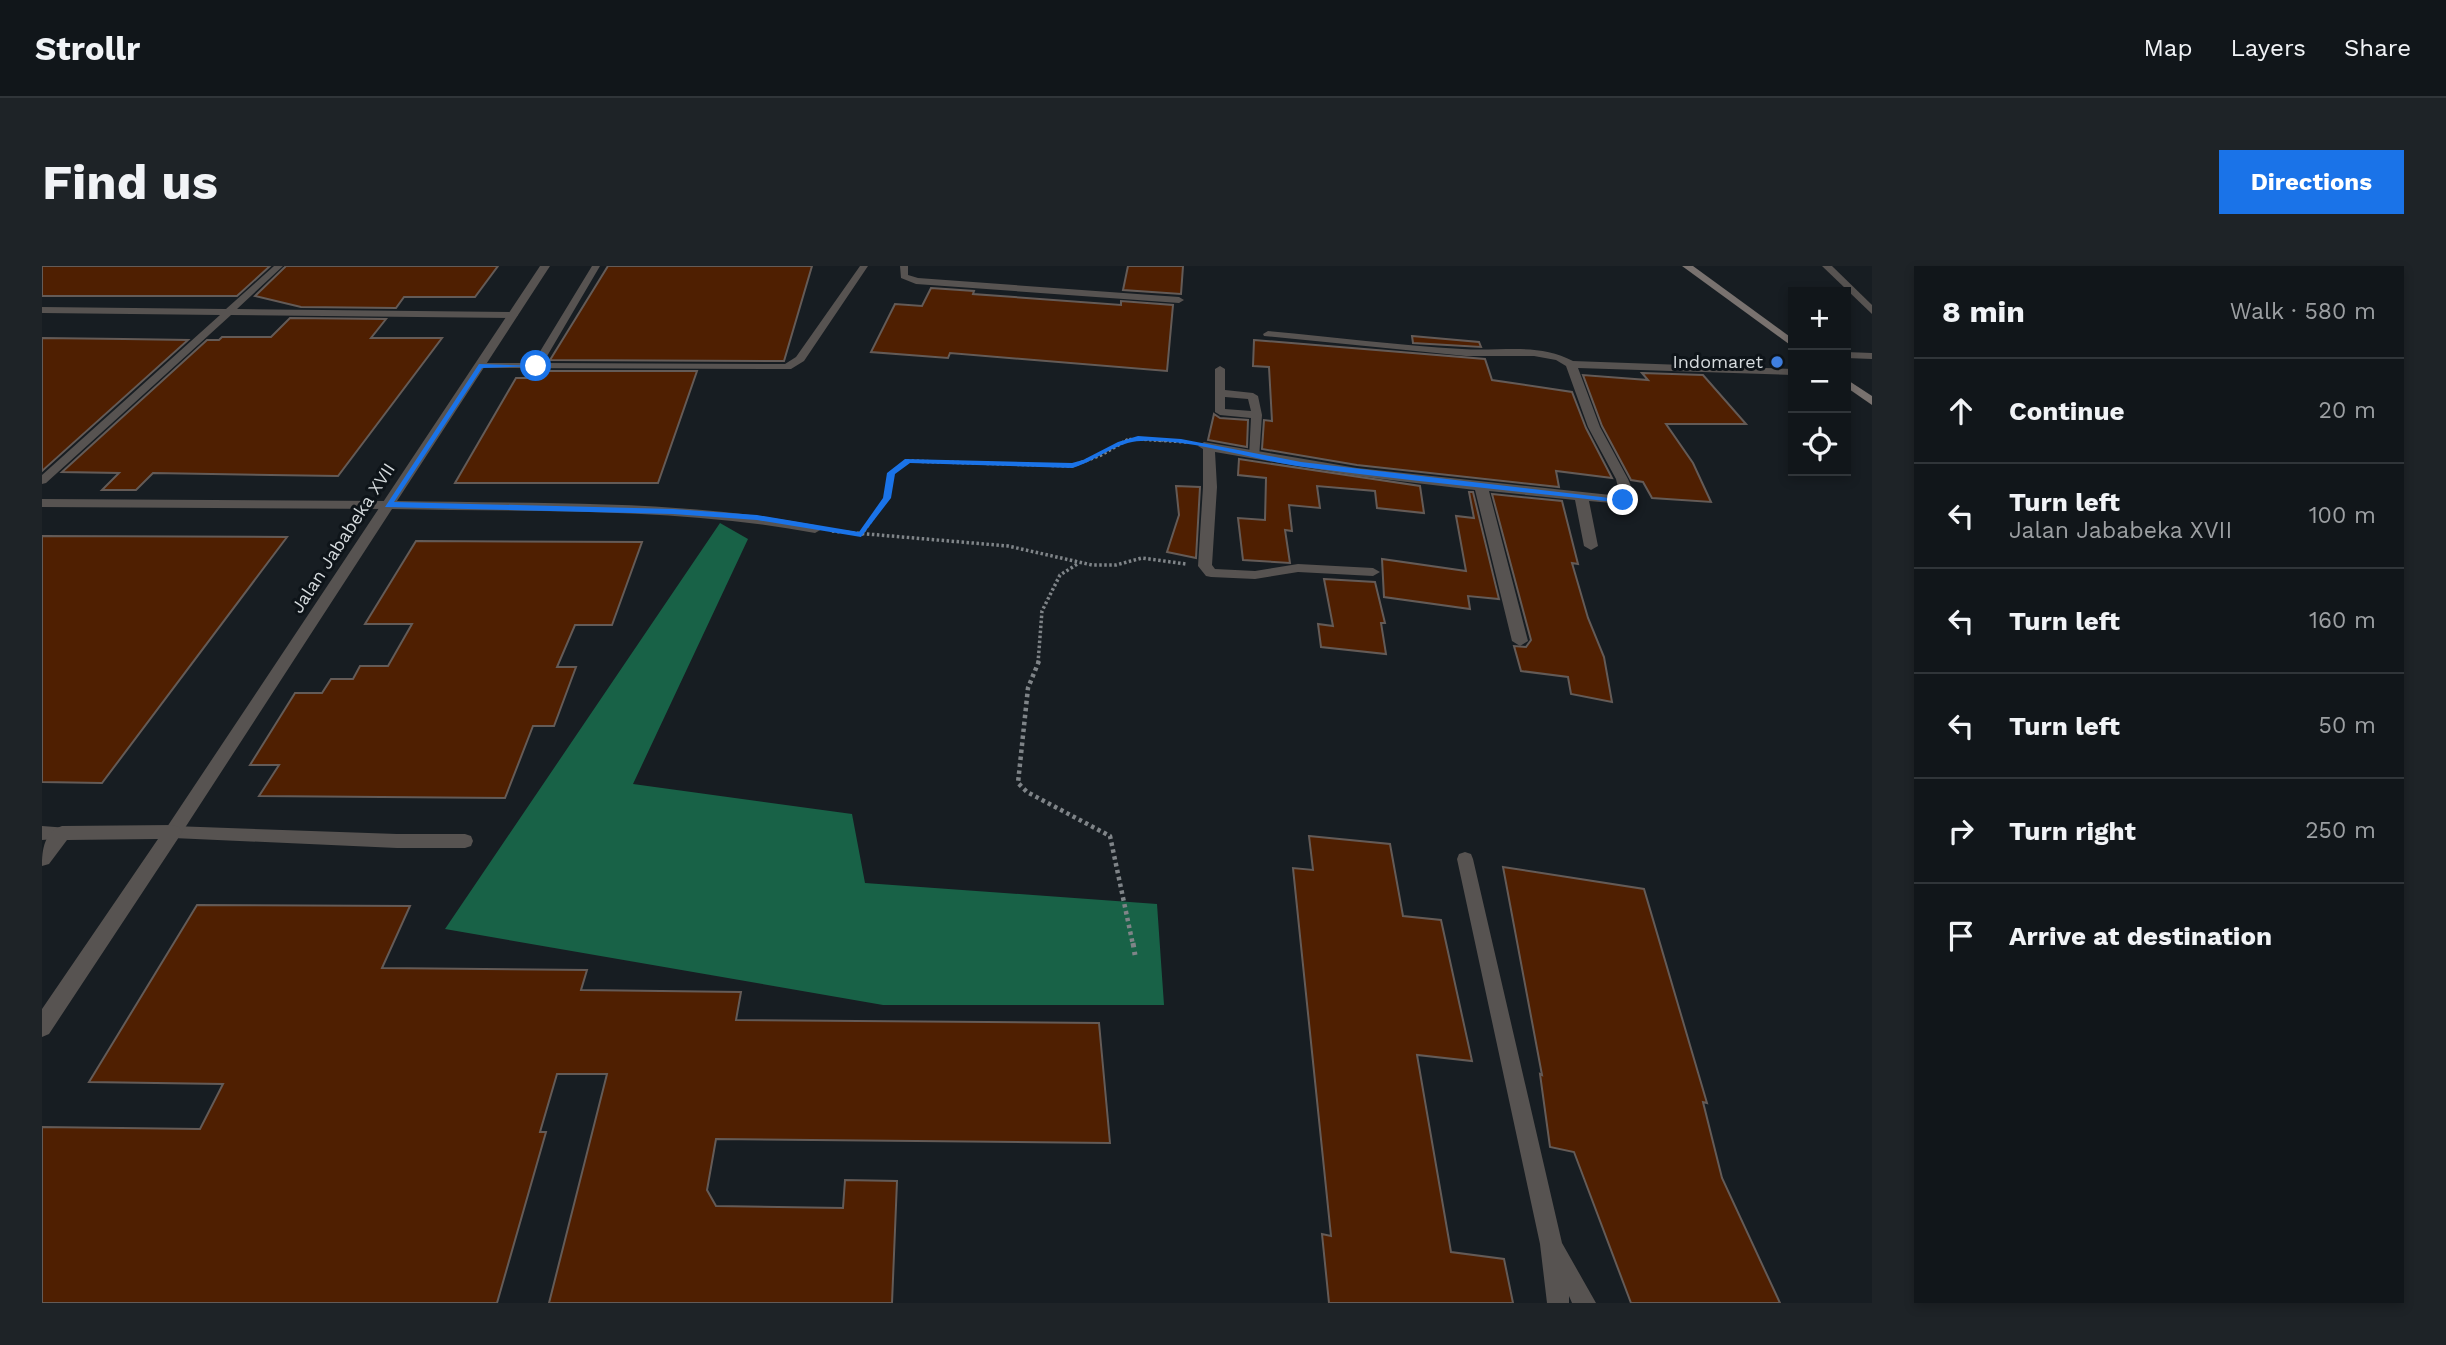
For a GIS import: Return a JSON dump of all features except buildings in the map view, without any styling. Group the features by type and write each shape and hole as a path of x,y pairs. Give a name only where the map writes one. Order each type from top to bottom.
{"main road":[{"path":"1687,266 1788,340"},
{"path":"1851,386 1872,401"}],"street":[{"name":"Jalan Jababeka XVII","path":"42,1027 545,266"},
{"path":"1828,266 1872,311"},
{"path":"1268,334 1466,353 1529,353 1559,357 1572,364 1788,372"},
{"path":"1851,355 1872,356"},
{"path":"1373,572 1298,568 1255,575 1211,573 1205,566 1210,487 1206,447 1481,486 1623,500 1628,496 1594,427 1572,364"},
{"path":"1481,486 1520,641"},
{"path":"1581,497 1591,546"},
{"path":"388,505 673,511 757,518 815,529"},
{"path":"42,833 173,832"},
{"path":"42,859 62,833"}],"lane":[{"path":"42,481 279,266"},
{"path":"536,366 596,266"},
{"path":"479,366 787,367 800,359 864,266"},
{"path":"904,266 904,276 916,282 1179,300"},
{"path":"42,310 513,315"},
{"path":"1220,369 1220,412 1257,415"},
{"path":"1220,393 1252,396 1257,415 1255,456"},
{"path":"42,503 388,505"},
{"path":"173,832 465,841"},
{"path":"1465,859 1551,1244 1558,1303"},
{"path":"1551,1244 1585,1303"}],"path":[{"path":"861,535 887,498 891,473 908,461 1072,466 1138,438 1206,447"},
{"path":"815,529 1008,546 1079,563 1116,565 1142,558 1205,566"},
{"path":"1079,563 1060,575 1042,611 1040,665 1028,688 1018,783 1027,792 1110,836 1135,956"}],"green space":[{"path":"720,523 748,539 633,784 852,814 865,883 1157,904 1164,1005 883,1005 445,929"}],"place":[{"name":"Indomaret","path":"1777,362"}],"route":[{"path":"536,366 479,366 388,505 673,511 757,518 861,535 875,511 887,498 891,473 908,461 932,460 1002,466 1072,466 1101,456 1130,439 1138,438 1181,441 1301,464 1401,477 1623,500"}]}
